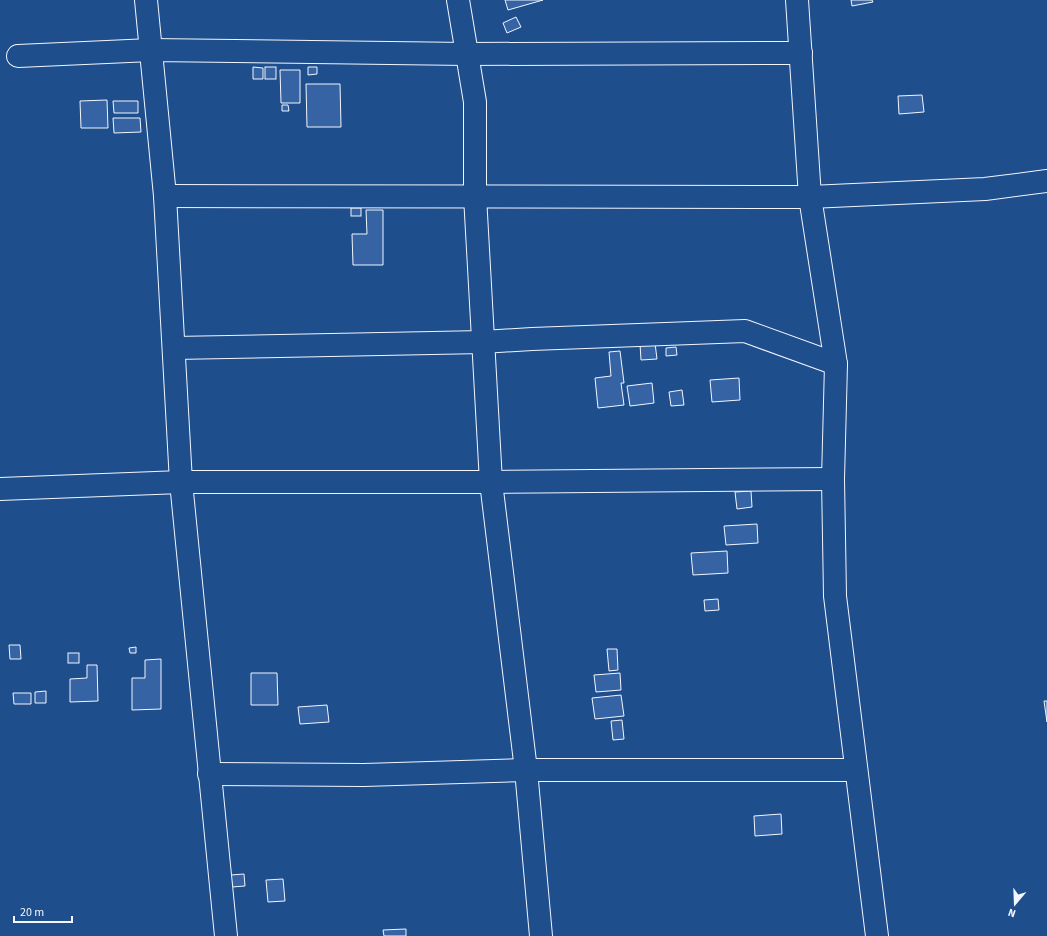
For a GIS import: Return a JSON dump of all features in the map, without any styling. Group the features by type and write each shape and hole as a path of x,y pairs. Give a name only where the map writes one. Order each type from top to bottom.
{"street":[{"path":"146,0 165,196 182,482 209,774 226,936"},
{"path":"458,0 475,102 475,196 491,482 526,770 541,936"},
{"path":"797,0 810,197 836,364 833,479 835,596 877,936"},
{"path":"18,56 151,50 467,54 800,52"},
{"path":"165,196 810,197 986,189 1047,181"},
{"path":"174,348 483,342 745,331 836,364"},
{"path":"0,489 182,482 491,482 833,479"},
{"path":"209,774 364,775 526,770 856,770"}],"building":[{"path":"505,0 543,0 508,10"},
{"path":"851,0 872,0 873,2 852,6"},
{"path":"516,17 521,27 507,33 503,23"},
{"path":"253,67 263,68 263,79 253,79"},
{"path":"265,67 276,67 276,79 265,79"},
{"path":"308,67 317,67 317,74 308,75"},
{"path":"280,70 300,70 300,103 281,103"},
{"path":"306,84 340,84 341,127 307,127"},
{"path":"922,95 924,112 899,114 898,96"},
{"path":"107,100 108,128 81,128 80,101"},
{"path":"113,101 138,101 138,113 114,113"},
{"path":"282,105 288,105 289,111 282,111"},
{"path":"113,118 140,118 141,132 114,133"},
{"path":"351,208 361,208 361,216 351,216"},
{"path":"366,210 383,210 383,265 353,265 352,234 367,234"},
{"path":"655,343 657,359 641,360 640,344"},
{"path":"676,347 677,355 666,356 666,348"},
{"path":"620,351 624,383 621,383 624,405 598,408 595,378 611,376 609,352"},
{"path":"739,378 740,400 712,402 710,380"},
{"path":"652,383 654,403 630,406 627,386"},
{"path":"682,390 684,405 671,406 669,392"},
{"path":"751,491 752,507 737,509 735,492"},
{"path":"757,524 758,543 726,545 724,526"},
{"path":"727,551 728,573 693,575 691,553"},
{"path":"718,599 719,610 705,611 704,600"},
{"path":"9,645 20,645 21,659 10,659"},
{"path":"136,647 136,653 130,653 129,648"},
{"path":"607,649 617,649 618,670 609,671"},
{"path":"68,653 79,653 79,663 68,663"},
{"path":"161,659 161,709 132,710 132,678 145,678 145,660"},
{"path":"87,665 97,665 98,701 70,702 70,679 87,678"},
{"path":"251,673 277,673 278,705 251,705"},
{"path":"620,673 621,690 596,692 594,675"},
{"path":"46,691 46,703 35,703 35,692"},
{"path":"13,693 31,693 31,704 14,704"},
{"path":"621,695 624,716 595,719 592,698"},
{"path":"1044,701 1047,701 1047,722"},
{"path":"327,705 329,722 300,724 298,707"},
{"path":"622,720 624,739 613,740 611,721"},
{"path":"781,814 782,834 755,836 754,816"},
{"path":"244,874 245,886 232,887 231,875"},
{"path":"283,879 285,901 268,902 266,880"},
{"path":"406,929 406,936 384,936 383,930"}]}
